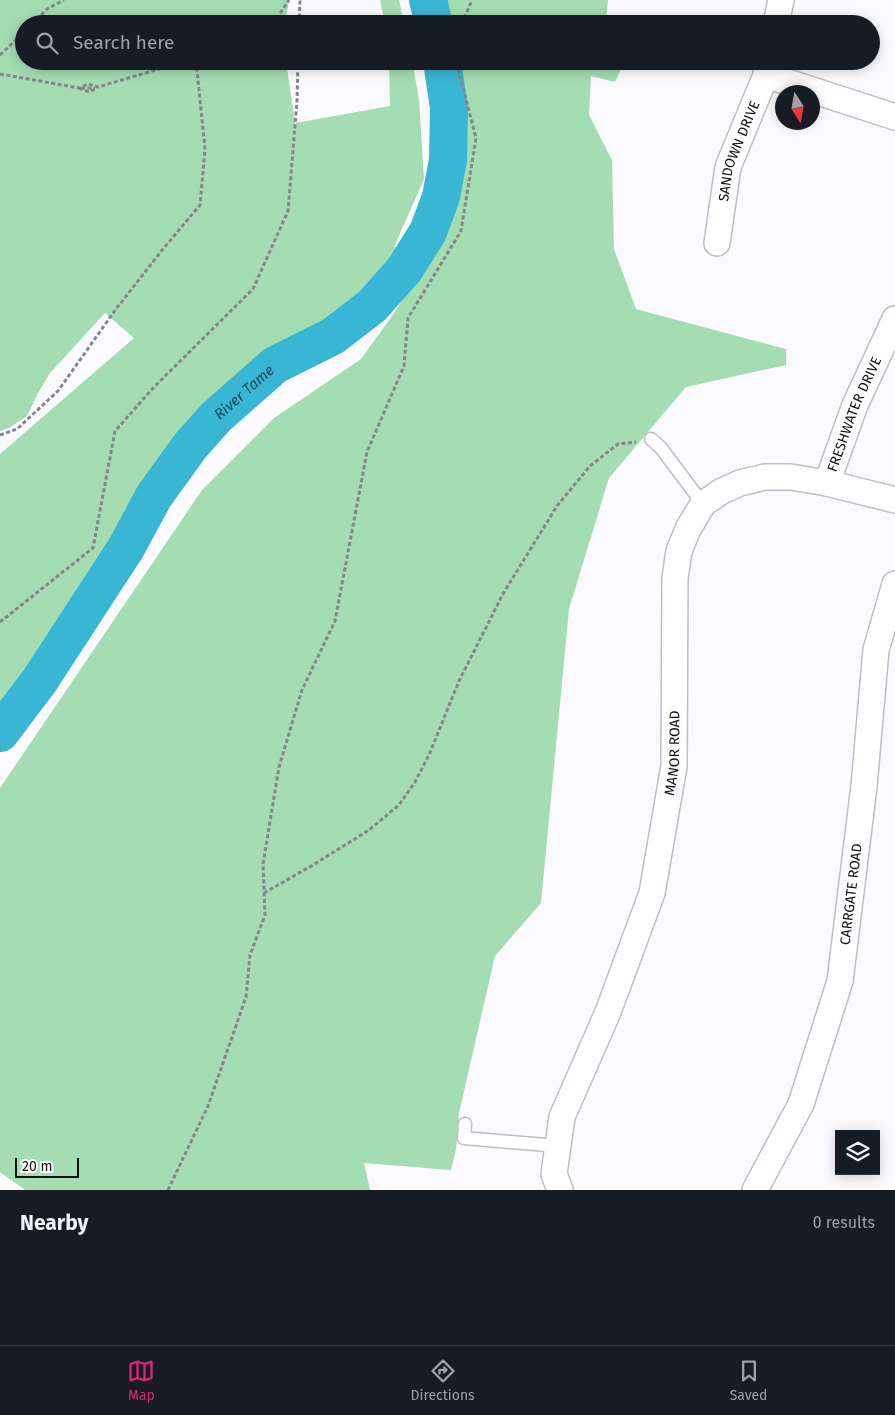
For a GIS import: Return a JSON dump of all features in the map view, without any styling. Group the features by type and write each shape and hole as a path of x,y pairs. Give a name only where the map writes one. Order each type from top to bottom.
{"street":[{"path":"778,15 781,0"},
{"name":"SANDOWN DRIVE","path":"717,243 728,167 766,70"},
{"path":"772,70 895,118"},
{"name":"FRESHWATER DRIVE","path":"827,483 855,405 895,319"},
{"name":"MANOR ROAD","path":"560,1190 554,1174 562,1117 608,1012 652,893 674,766 675,578 680,551 688,530 703,504 722,491 740,483 765,477 791,477 827,483 895,500"},
{"name":"CARRGATE ROAD","path":"755,1190 802,1104 840,981 864,786 876,650 895,584"}],"lane":[{"path":"651,439 661,448 703,504"},
{"path":"465,1124 464,1138 558,1146"}],"path":[{"path":"41,15 47,9 64,0"},
{"path":"278,15 289,0"},
{"path":"299,15 300,0"},
{"path":"466,15 472,0"},
{"path":"0,55 15,41"},
{"path":"0,74 79,88 89,92 98,87 156,70"},
{"path":"0,435 17,428 58,391 116,309 200,205 206,148 197,70"},
{"path":"0,622 93,548 115,431 154,387 253,288 288,212 298,70"},
{"path":"168,1190 208,1106 246,997 250,955 265,915 263,864 279,767 302,690 335,621 367,452 404,366 408,318 461,230 476,138 458,70"},
{"path":"79,88 88,84 98,87"},
{"path":"264,893 369,830 399,805 422,768 458,681 504,592 557,506 590,466 618,444 651,439"}],"green space":[{"path":"0,0 289,0 286,15 15,15 15,70 287,70 295,123 390,106 389,70 414,70 419,99 424,179 394,247 417,251 404,270 372,306 333,336 275,365 216,417 191,445 154,496 126,548 40,680 0,733 0,454 134,338 105,313 50,373 27,416 9,428 0,431"},
{"path":"380,0 399,0 402,15 383,15"},
{"path":"428,0 608,0 606,15 432,15"},
{"path":"443,70 621,70 615,82 591,76 589,115 612,160 614,249 636,309 786,349 786,365 686,387 609,478 569,609 541,903 495,956 459,1113 456,1149 451,1170 364,1163 370,1190 25,1190 0,1172 0,788 202,490 274,418 361,359 390,319 441,241 428,232 441,197 448,160 449,108"}],"waterway":[{"name":"River Tame","path":"428,0 432,15"},
{"name":"River Tame","path":"0,733 40,680 126,548 154,496 191,445 216,417 275,365 333,336 372,306 404,270 428,232 441,197 448,160 449,108 443,70"}]}
